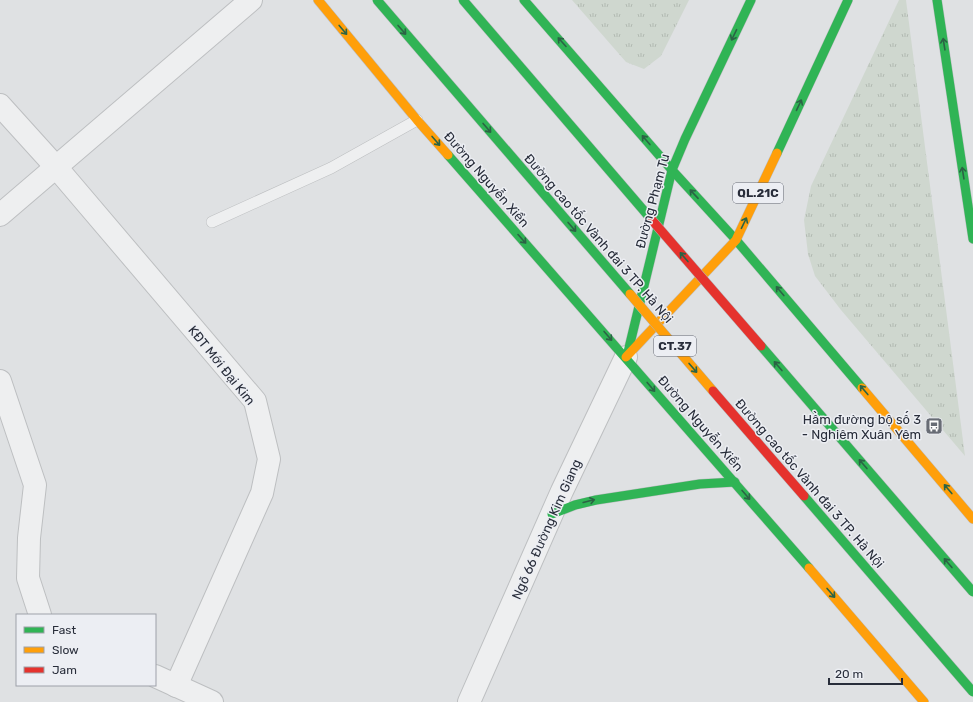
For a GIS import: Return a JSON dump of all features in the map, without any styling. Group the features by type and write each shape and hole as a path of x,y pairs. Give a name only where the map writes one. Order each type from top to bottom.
{"main road":[{"name":"Đường Nguyễn Xiển","path":"318,0 418,120 735,482 924,702"},
{"name":"Đường cao tốc Vành đai 3 TP. Hà Nội","path":"377,0 973,692"},
{"path":"463,0 973,592"},
{"path":"524,0 672,170 736,240 973,519"},
{"name":"Đường Phạm Tu","path":"626,357 672,170 685,139 751,0"},
{"name":"QL.21C","path":"626,357 736,240 848,0"},
{"path":"937,0 973,239"},
{"path":"552,514 575,505 596,500 700,484 735,482"}],"street":[{"path":"0,215 251,0"},
{"name":"KĐT Mới Đại Kim","path":"0,104 56,167 255,401 269,459 262,493 176,686"},
{"name":"Ngõ 66 Đường Kim Giang","path":"470,702 552,514 626,357"},
{"path":"0,382 35,485 29,538 28,578 40,614"},
{"path":"156,676 212,702"}],"lane":[{"path":"212,222 331,168 418,120"}],"green space":[{"path":"572,0 689,0 661,56 644,69 626,62"},
{"path":"899,0 906,0 965,456 841,310 815,276 808,254 804,220 811,186"}],"traffic: fast":[{"path":"377,0 630,294"},
{"path":"463,0 651,219"},
{"path":"524,0 672,170 736,240 862,388"},
{"path":"627,356 672,170 685,139 751,0"},
{"path":"777,153 848,0"},
{"path":"937,0 973,239"},
{"path":"448,155 809,568"},
{"path":"761,346 973,592"},
{"path":"552,514 575,505 596,500 700,484 735,482"},
{"path":"804,496 973,692"}],"traffic: slow":[{"path":"318,0 417,120 448,155"},
{"path":"626,357 736,240 777,153"},
{"path":"630,294 713,391"},
{"path":"862,388 973,519"},
{"path":"809,568 924,702"}],"traffic: jam":[{"path":"651,219 761,346"},
{"path":"713,391 804,496"}],"place":[{"name":"Hầm đường bộ số 3 - Nghiêm Xuân Yêm","path":"934,426"}]}
